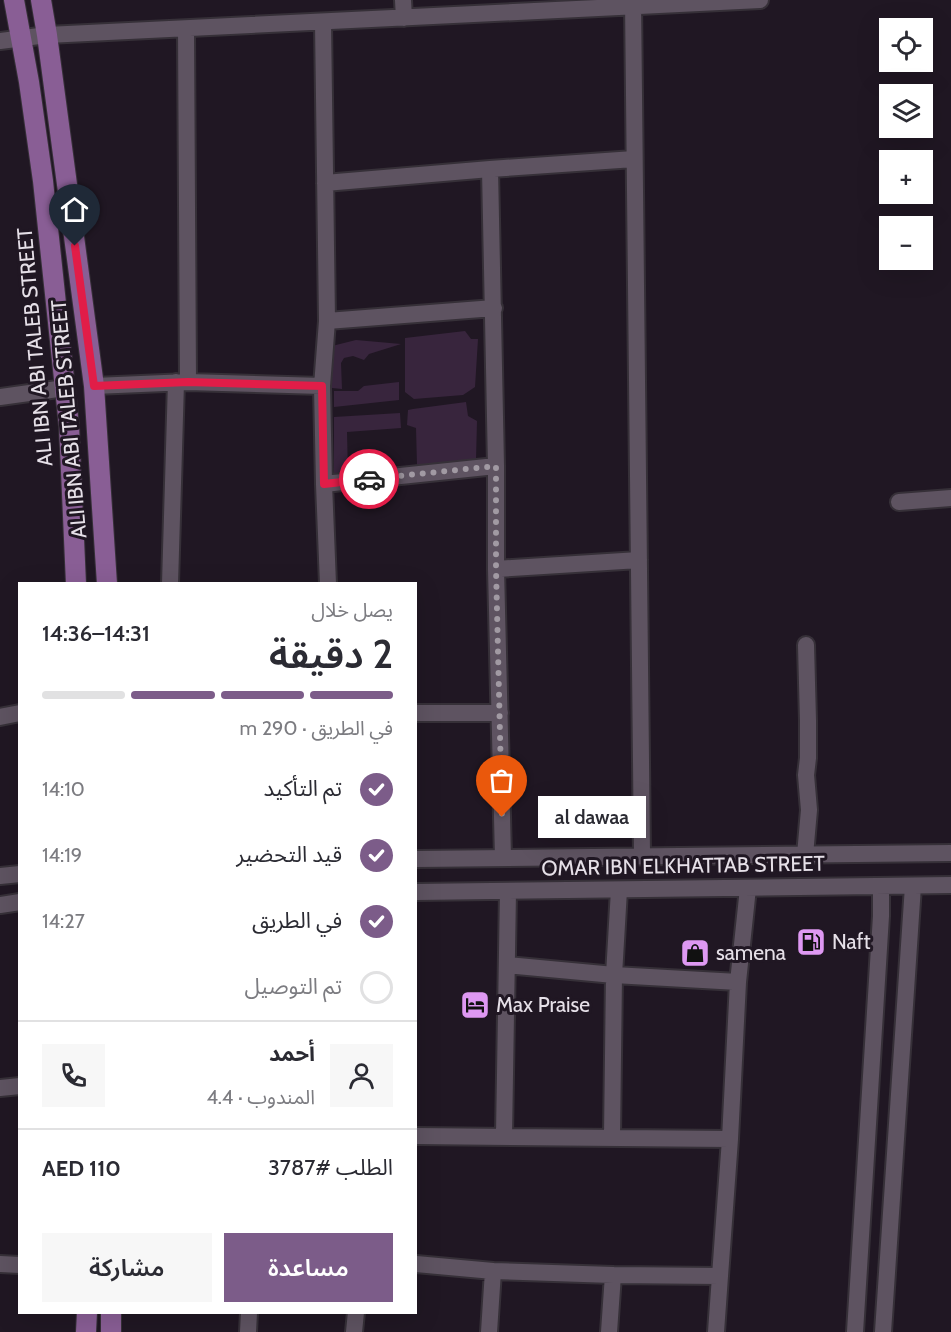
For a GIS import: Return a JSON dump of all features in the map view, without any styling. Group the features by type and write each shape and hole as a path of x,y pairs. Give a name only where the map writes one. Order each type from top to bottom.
{"main road":[{"name":"ALI IBN ABI TALEB STREET","path":"14,0 36,125 43,181 69,426 76,582"},
{"name":"ALI IBN ABI TALEB STREET","path":"41,0 94,386 107,582"},
{"path":"86,1332 87,1314"},
{"path":"111,1314 111,1332"}],"street":[{"path":"403,0 404,18"},
{"path":"0,41 47,36 404,18 633,3 760,0"},
{"path":"633,3 642,856"},
{"path":"323,22 327,321 322,386 328,582"},
{"path":"170,582 182,382 186,29"},
{"path":"325,183 634,159"},
{"path":"490,169 503,858"},
{"path":"327,321 494,308"},
{"path":"94,386 182,382 322,386"},
{"path":"0,397 65,388"},
{"path":"324,484 496,466"},
{"path":"898,502 951,498"},
{"path":"496,569 639,560"},
{"path":"805,855 809,810 806,775 808,739 806,645"},
{"path":"0,717 18,713"},
{"path":"417,713 500,713"},
{"name":"OMAR IBN ELKHATTAB STREET","path":"417,859 951,853"},
{"path":"0,876 18,873"},
{"name":"OMAR IBN ELKHATTAB STREET","path":"417,892 951,885"},
{"path":"855,1332 881,886"},
{"path":"883,1332 914,886"},
{"path":"716,1332 730,1139 738,982 748,888"},
{"path":"612,1137 614,975 619,890"},
{"path":"504,1136 508,891"},
{"path":"0,905 18,902"},
{"path":"507,965 614,975 738,982"},
{"path":"0,1088 18,1086"},
{"path":"417,1136 730,1139"},
{"path":"0,1264 18,1265"},
{"path":"417,1264 493,1271 720,1276"},
{"path":"489,1332 493,1271"},
{"path":"609,1332 613,1275"},
{"path":"248,1332 249,1314"},
{"path":"354,1332 356,1314"}],"shaded area":[{"path":"465,331 471,339 478,339 475,387 463,395 414,399 405,392 405,338"},
{"path":"356,340 401,344 369,354 364,360 353,356 344,358 341,363 342,389 332,388 332,346"},
{"path":"399,382 399,400 334,407 334,391 358,391 364,386"},
{"path":"466,402 468,416 477,421 476,460 417,465 416,428 407,425 408,410"},
{"path":"400,413 401,428 347,432 348,474 334,476 334,417"}],"way so far":[{"path":"369,479 496,466 502,817"}],"place":[{"name":"al dawaa","path":"502,817"},
{"name":"Naft","path":"811,942"},
{"name":"samena","path":"695,953"},
{"name":"Max Praise","path":"475,1005"}],"route":[{"path":"75,246 94,386 188,382 322,386 324,484 369,479"}]}
